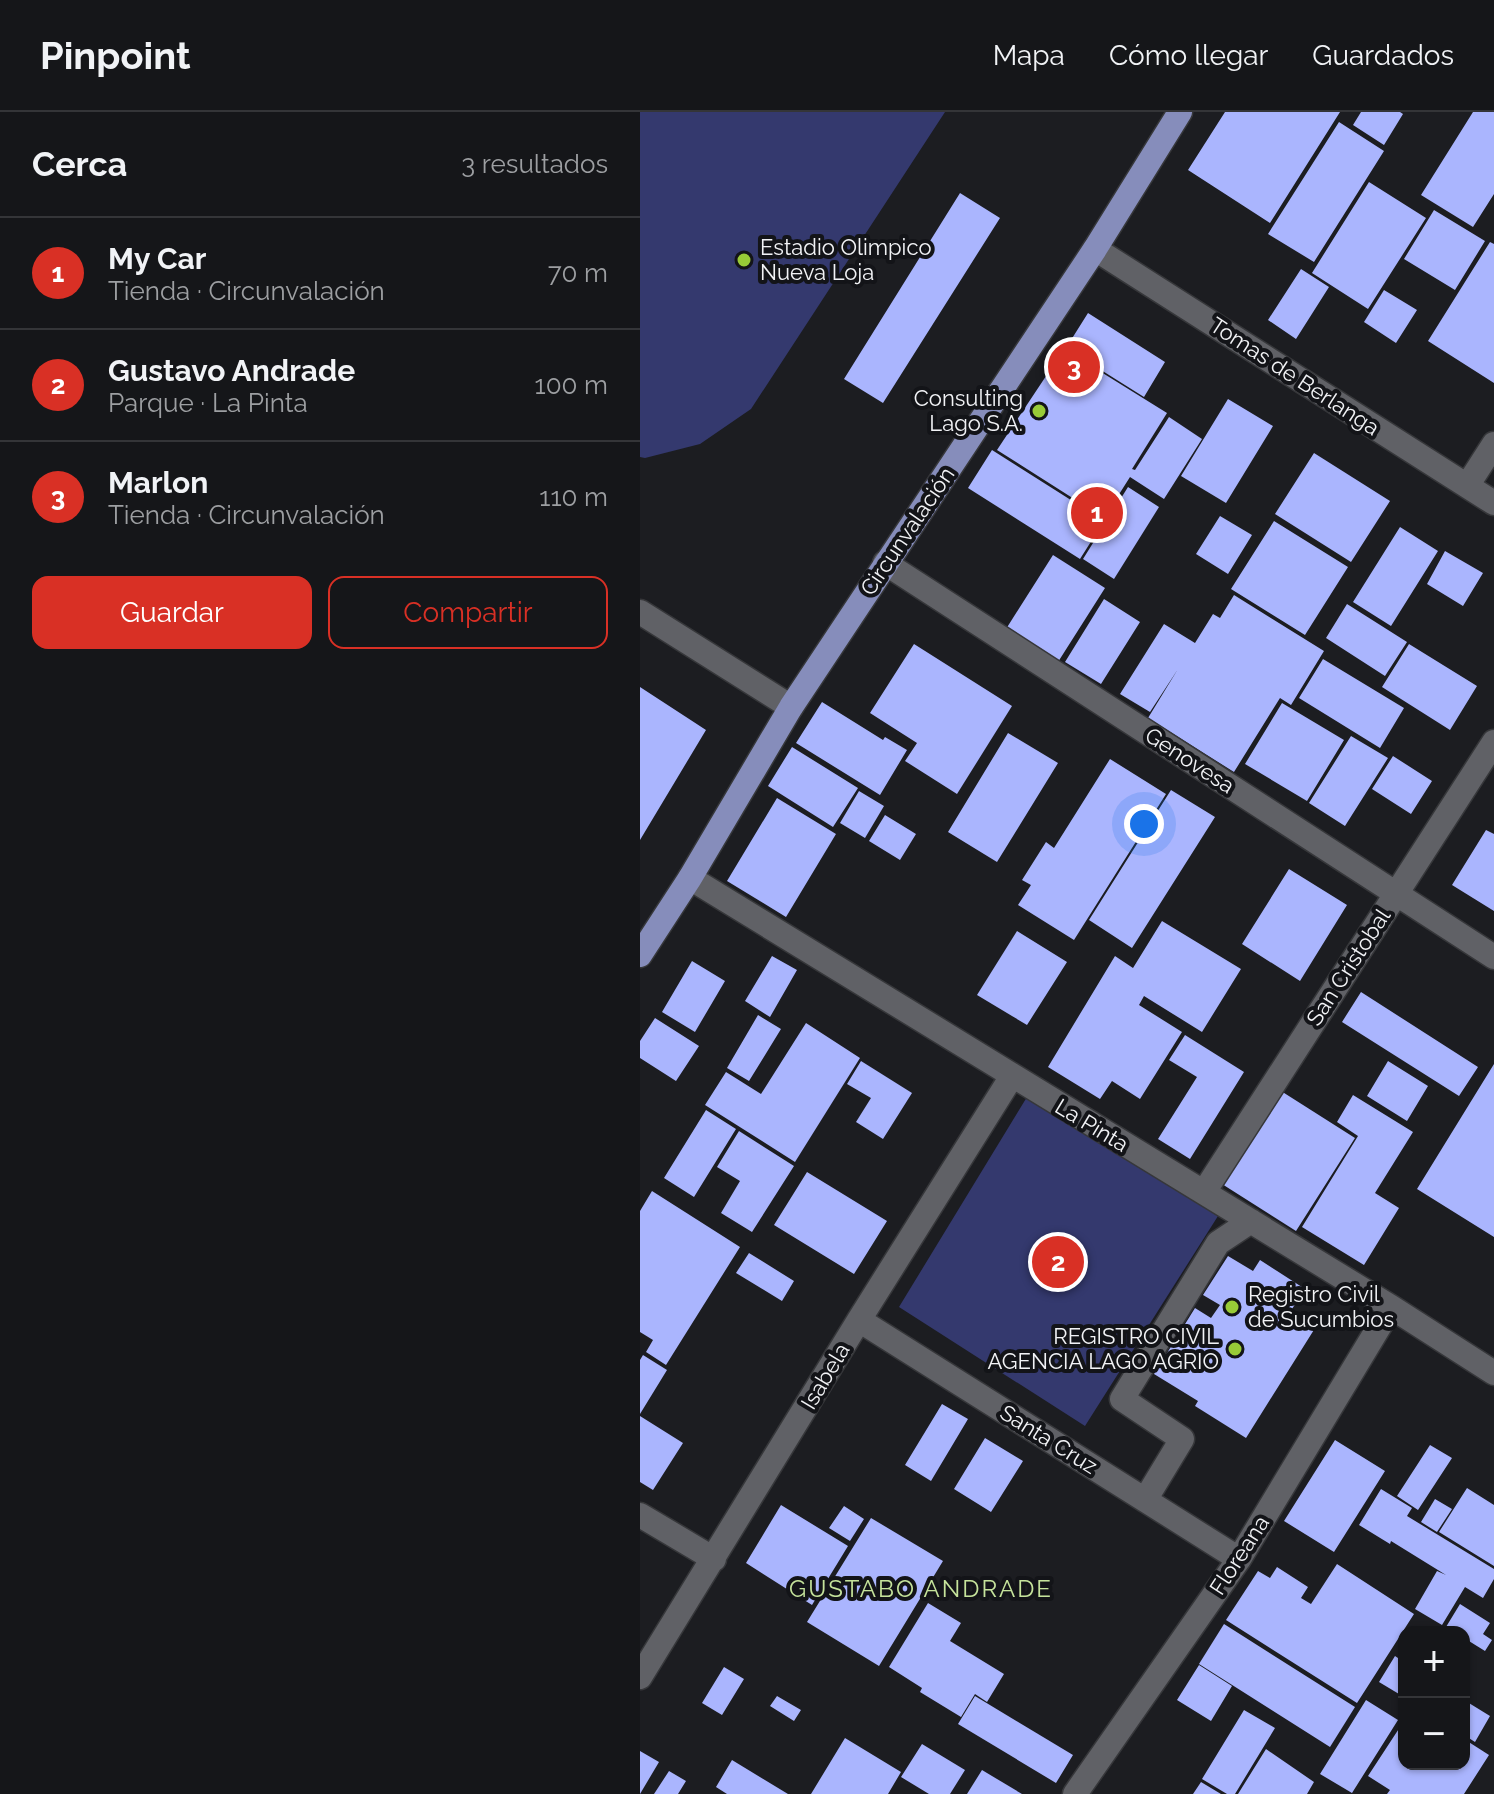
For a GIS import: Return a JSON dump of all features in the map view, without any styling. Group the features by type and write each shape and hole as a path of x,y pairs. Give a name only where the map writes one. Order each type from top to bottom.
{"main road":[{"name":"Circunvalación","path":"640,955 690,878 791,707 1095,249 1180,112"}],"street":[{"name":"Tomas de Berlanga","path":"1095,249 1494,503"},
{"path":"1467,486 1494,444"},
{"name":"Genovesa","path":"885,563 1494,957"},
{"path":"640,612 791,707"},
{"name":"San Cristobal","path":"1204,1192 1494,742"},
{"name":"La Pinta","path":"690,878 1494,1373"},
{"name":"Isabela","path":"640,1677 1012,1076"},
{"path":"1145,1500 1182,1439 1122,1399 1218,1243 1251,1221"},
{"name":"Floreana","path":"1075,1794 1239,1559 1391,1307"},
{"name":"Santa Cruz","path":"859,1320 1239,1559"},
{"path":"640,1515 714,1559"}],"shaded area":[{"name":"Estadio Olimpico Nueva Loja","path":"640,112 945,112 751,409 700,444 645,458 640,457"},
{"path":"1027,1097 1218,1216 1085,1426 899,1307"}],"building":[{"path":"1225,112 1340,112 1270,223 1188,170"},
{"path":"1361,112 1403,114 1384,145 1353,125"},
{"path":"1473,112 1494,112 1494,194 1473,227 1421,195"},
{"path":"1339,122 1384,151 1314,262 1268,234"},
{"path":"1369,182 1426,218 1368,309 1312,273"},
{"path":"960,193 1000,218 883,403 844,379"},
{"path":"1434,210 1485,241 1455,290 1404,259"},
{"path":"1490,242 1494,244 1494,383 1428,341"},
{"path":"1301,269 1329,287 1296,339 1268,320"},
{"path":"1384,290 1417,310 1396,343 1364,322"},
{"path":"1088,313 1165,362 1144,397 1066,348"},
{"path":"1064,349 1167,413 1132,469 1135,470 1169,417 1202,439 1164,499 1130,477 1104,518 997,450"},
{"path":"1228,399 1273,426 1226,503 1181,476"},
{"path":"992,450 1104,521 1080,559 968,488"},
{"path":"1314,453 1390,501 1351,562 1275,514"},
{"path":"1128,487 1159,507 1114,579 1083,559"},
{"path":"1220,516 1252,535 1228,574 1196,554"},
{"path":"1274,521 1348,567 1305,635 1231,589"},
{"path":"1400,527 1438,551 1391,626 1353,602"},
{"path":"1445,551 1483,573 1463,606 1427,584"},
{"path":"1053,555 1105,588 1058,662 1006,629"},
{"path":"1234,595 1324,651 1291,705 1280,698 1234,772 1148,718 1178,669 1150,712 1120,694 1164,624 1195,643 1213,614 1220,618"},
{"path":"1104,599 1140,622 1101,684 1065,662"},
{"path":"1347,604 1407,642 1385,676 1326,638"},
{"path":"914,644 1012,706 957,794 905,761 917,743 870,713"},
{"path":"1409,644 1477,686 1450,730 1382,687"},
{"path":"1323,659 1404,708 1380,748 1299,698"},
{"path":"640,687 706,730 640,840"},
{"path":"822,702 883,740 885,737 907,750 880,795 796,743"},
{"path":"1282,703 1344,740 1307,801 1245,764"},
{"path":"1008,733 1058,763 997,862 948,832"},
{"path":"1351,736 1388,758 1345,826 1309,803"},
{"path":"792,747 858,788 833,827 768,786"},
{"path":"1393,756 1432,781 1411,814 1372,789"},
{"path":"1110,759 1166,794 1074,940 1018,905 1031,885 1022,880 1046,842 1054,848"},
{"path":"1171,790 1215,817 1132,948 1089,920"},
{"path":"859,791 884,806 865,838 840,823"},
{"path":"777,798 836,834 786,917 727,881"},
{"path":"885,815 916,834 900,860 869,841"},
{"path":"1486,830 1494,834 1494,911 1452,885"},
{"path":"1289,869 1347,905 1300,981 1242,944"},
{"path":"1162,921 1241,969 1202,1032 1144,996 1139,1005 1182,1032 1140,1099 1112,1081 1100,1099 1048,1067 1115,956 1133,968"},
{"path":"1017,931 1067,962 1027,1025 977,995"},
{"path":"772,956 797,970 770,1017 745,1001"},
{"path":"692,961 725,981 695,1032 662,1012"},
{"path":"1361,992 1478,1067 1459,1096 1342,1022"},
{"path":"758,1015 781,1029 749,1081 727,1068"},
{"path":"655,1018 699,1046 676,1081 640,1058 640,1041"},
{"path":"806,1023 860,1058 795,1162 705,1105 726,1072 761,1094"},
{"path":"1185,1035 1244,1072 1190,1159 1158,1139 1197,1077 1169,1060"},
{"path":"861,1061 912,1093 883,1139 856,1122 871,1098 847,1084"},
{"path":"1388,1061 1428,1086 1407,1121 1367,1096"},
{"path":"1494,1064 1494,1237 1417,1189"},
{"path":"1281,1091 1355,1138 1296,1231 1222,1184"},
{"path":"1353,1095 1413,1132 1375,1193 1399,1208 1364,1265 1302,1227 1358,1136 1337,1122"},
{"path":"706,1110 736,1129 694,1197 664,1178"},
{"path":"739,1131 794,1166 752,1232 721,1213 740,1181 717,1167"},
{"path":"807,1172 887,1221 854,1274 774,1225"},
{"path":"652,1191 740,1247 666,1365 646,1352 653,1340 640,1332 640,1211"},
{"path":"749,1253 794,1281 782,1301 736,1273"},
{"name":"REGISTRO CIVIL AGENCIA LAGO AGRIO","path":"1228,1256 1253,1271 1260,1260 1305,1289 1292,1309 1317,1325 1246,1438 1195,1406 1198,1401 1154,1374 1195,1308 1211,1318 1220,1305 1203,1295"},
{"path":"643,1355 667,1370 640,1414 640,1360"},
{"path":"942,1404 968,1419 931,1481 905,1465"},
{"path":"640,1416 683,1443 653,1490 640,1482"},
{"path":"985,1438 1023,1461 991,1512 954,1489"},
{"path":"1335,1440 1385,1471 1334,1552 1284,1521"},
{"path":"1430,1445 1452,1458 1418,1510 1397,1496"},
{"path":"1467,1488 1494,1505 1494,1566 1439,1532"},
{"path":"1381,1489 1412,1508 1407,1516 1494,1569 1494,1579 1483,1598 1465,1587 1442,1625 1415,1609 1437,1571 1446,1575 1359,1525"},
{"path":"1435,1499 1452,1509 1437,1532 1421,1522"},
{"path":"781,1505 848,1546 812,1605 746,1563"},
{"path":"844,1506 864,1519 850,1541 829,1528"},
{"path":"871,1518 943,1561 879,1666 807,1622"},
{"path":"1337,1564 1414,1614 1406,1626 1398,1626 1398,1639 1357,1703 1226,1620 1258,1571 1270,1578 1277,1567 1308,1587 1301,1598 1311,1604"},
{"path":"928,1603 961,1623 950,1641 1004,1674 987,1702 975,1694 961,1717 920,1692 922,1688 889,1667"},
{"path":"1460,1604 1490,1623 1483,1634 1492,1640 1485,1651 1470,1642 1470,1626 1447,1626"},
{"path":"1224,1624 1355,1707 1330,1747 1199,1664"},
{"path":"1395,1656 1398,1658 1398,1693 1379,1682"},
{"path":"1199,1665 1232,1686 1211,1721 1177,1700"},
{"path":"724,1667 744,1679 722,1715 702,1703"},
{"path":"777,1696 801,1710 794,1721 770,1706"},
{"path":"975,1696 1073,1755 1056,1783 958,1724"},
{"path":"1366,1700 1398,1720 1352,1793 1320,1774"},
{"path":"1470,1704 1490,1716 1475,1742 1470,1739"},
{"path":"1244,1710 1275,1728 1235,1794 1227,1794 1202,1779"},
{"path":"1398,1730 1398,1770 1470,1770 1470,1743 1489,1755 1464,1794 1387,1794 1390,1790 1368,1776"},
{"path":"845,1738 901,1772 888,1794 811,1794"},
{"path":"922,1744 965,1770 950,1794 929,1794 901,1777"},
{"path":"1266,1749 1314,1782 1307,1794 1238,1794"},
{"path":"640,1751 659,1762 640,1794"},
{"path":"732,1760 788,1794 727,1794 716,1787"},
{"path":"982,1770 1022,1794 967,1794"},
{"path":"669,1771 686,1781 678,1794 654,1794"},
{"path":"1201,1782 1221,1794 1193,1794"}],"place":[{"name":"Estadio Olimpico Nueva Loja","path":"744,260"},
{"name":"Marlon","path":"1074,367"},
{"name":"Consulting Lago S.A.","path":"1039,411"},
{"name":"My Car","path":"1097,513"},
{"name":"Gustavo Andrade","path":"1058,1262"},
{"name":"Registro Civil de Sucumbios","path":"1232,1307"},
{"name":"REGISTRO CIVIL AGENCIA LAGO AGRIO","path":"1235,1349"}],"district":[{"name":"GUSTABO ANDRADE","path":"921,1589"}]}
